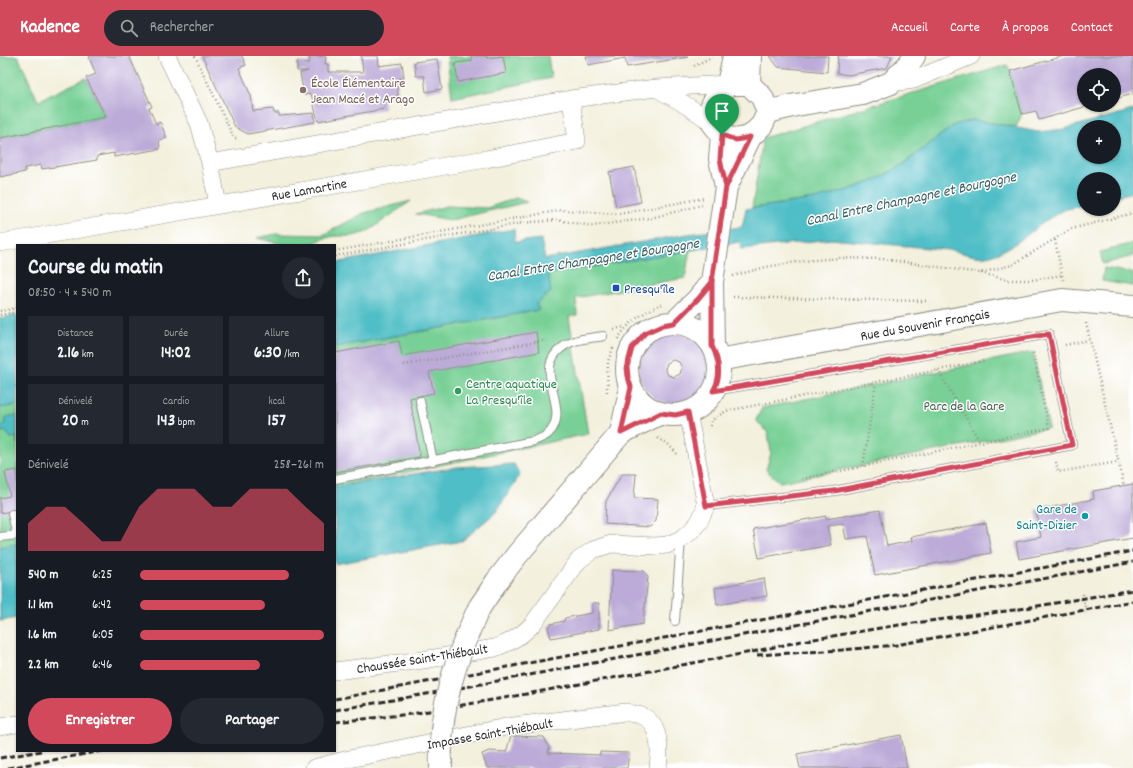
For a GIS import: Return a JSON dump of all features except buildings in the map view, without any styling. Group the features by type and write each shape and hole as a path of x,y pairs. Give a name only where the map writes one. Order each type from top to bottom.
{"main road":[{"path":"715,353 700,332 683,324 674,323 653,328 645,333 632,348 627,367 631,387 640,401 653,410 675,415 698,408 706,401 718,380 719,372 715,353 726,187 720,159 717,129 710,110 712,105 728,84 732,59 734,56"},
{"path":"749,84 750,56"},
{"path":"768,112 796,105 863,94 891,83 909,64 914,56"},
{"path":"726,187 750,137 762,125 768,112 762,97 749,84 728,84"},
{"path":"717,129 736,140 750,137"},
{"path":"674,323 719,276"},
{"name":"Rue du Souvenir Français","path":"715,353 1062,300 1133,306"},
{"path":"621,433 631,387"},
{"path":"441,768 440,755 442,732 445,706 451,680 460,652 479,608 517,555 621,433 661,413"}],"street":[{"path":"167,56 200,123 218,205"},
{"path":"891,83 914,80 971,56"},
{"path":"210,163 571,99 656,88 728,84"},
{"path":"656,88 681,102 717,129"},
{"name":"Rue Lamartine","path":"0,243 486,159 577,141 571,99"},
{"path":"681,539 699,522 706,506 688,412"},
{"name":"Chaussée Saint-Thiébault","path":"336,671 423,660 494,648 509,642 522,634 532,625 579,560 593,550 611,544 655,546 667,545 681,539"},
{"name":"Impasse Saint-Thiébault","path":"314,768 350,759 506,727 626,712 643,716 651,724 657,736 660,753 658,768"},
{"path":"0,727 16,724"}],"lane":[{"path":"706,506 834,491 1072,445 1049,334 713,391"},
{"path":"336,479 534,441 548,435 554,424 557,413 549,370 552,357 562,347 575,341 603,336"},
{"path":"420,401 432,461"},
{"path":"12,514 16,531"},
{"path":"0,537 16,535"},
{"path":"675,621 681,539"}],"path":[{"path":"693,66 715,56"},
{"path":"336,251 562,210 619,214 706,198 726,187"},
{"path":"336,256 523,223 557,220 592,226 651,218 705,204"},
{"path":"980,273 1012,265 1071,229 1133,213"},
{"path":"1054,240 1065,286"},
{"path":"719,276 803,261 840,258 883,259 980,273 1008,280 1032,280 1062,275"},
{"path":"730,297 930,301"},
{"path":"1082,302 1089,340 1124,485"},
{"path":"607,398 608,361 615,344 626,327 637,317 662,304"},
{"path":"0,310 16,308"},
{"path":"0,315 16,312"},
{"path":"404,365 537,342"},
{"path":"800,479 1049,428 1033,352 1026,353"},
{"path":"791,400 989,360"},
{"path":"938,370 980,442"},
{"path":"863,466 876,383"},
{"path":"1083,594 1086,614"}],"green space":[{"path":"0,56 18,56 38,101 86,78 106,117 0,138"},
{"path":"447,56 548,56 551,78 452,98"},
{"path":"1007,65 1022,114 1016,127 972,120 954,125 902,165 876,180 848,190 815,199 752,208 763,138"},
{"path":"516,198 527,202 451,220 416,214 447,206 487,208"},
{"path":"411,201 367,232 353,236 334,236 322,239 312,244 282,244 257,238 276,234 323,235 364,213"},
{"path":"1133,243 1133,256 1103,264 1100,252"},
{"name":"Centre aquatique La Presqu'île","path":"690,250 685,278 576,298 577,315 569,317 588,434 336,487 336,347 538,310 536,305 548,274"},
{"path":"1104,268 1133,273 1133,286 1102,281"},
{"name":"Parc de la Gare","path":"1033,352 1049,428 780,482 766,470 771,453 768,433 756,420 762,408"},
{"path":"16,405 16,545 0,548 0,408"}],"water":[{"name":"Canal Entre Champagne et Bourgogne","path":"1133,110 1133,192 1121,195 1121,172 1077,172 1077,207 1060,212 1006,249 986,256 977,256 950,250 831,239 742,249 740,242 548,274 551,292 536,304 539,310 336,347 336,263 514,229 515,242 541,239 545,259 688,234 742,227 746,209 815,199 848,190 876,180 902,165 954,125 972,120 1038,132 1064,129 1077,125 1077,164 1121,164 1121,120 1097,120"},
{"path":"16,315 16,405 0,408 0,318"},
{"path":"16,415 16,437 11,438 5,431 1,432 0,426 4,425 6,417"},
{"path":"514,464 520,475 496,512 462,541 336,564 336,487 457,467"},
{"path":"16,544 16,618 0,621 0,547"}],"railway":[{"path":"336,699 1133,551"},
{"path":"336,710 1133,562"},
{"path":"336,722 411,714 752,652 802,641 899,625 1014,610 1133,590"},
{"path":"757,655 896,645 1133,601"},
{"path":"0,758 35,752"},
{"path":"8,768 96,752"}],"place":[{"name":"École Élémentaire Jean Macé et Arago","path":"303,90"},
{"name":"Presqu'île","path":"616,288"},
{"name":"Centre aquatique La Presqu'île","path":"458,391"},
{"name":"Gare de Saint-Dizier","path":"1085,516"}],"route":[{"path":"722,135 720,159 726,187 712,282 698,299 674,323 653,328 645,333 632,348 627,367 631,387 621,433 661,413 675,415 688,412 706,506 834,491 1072,445 1049,334 713,391 718,380 719,372 717,355 712,346 712,282 713,270 726,187 750,137 736,140 722,135"}]}
